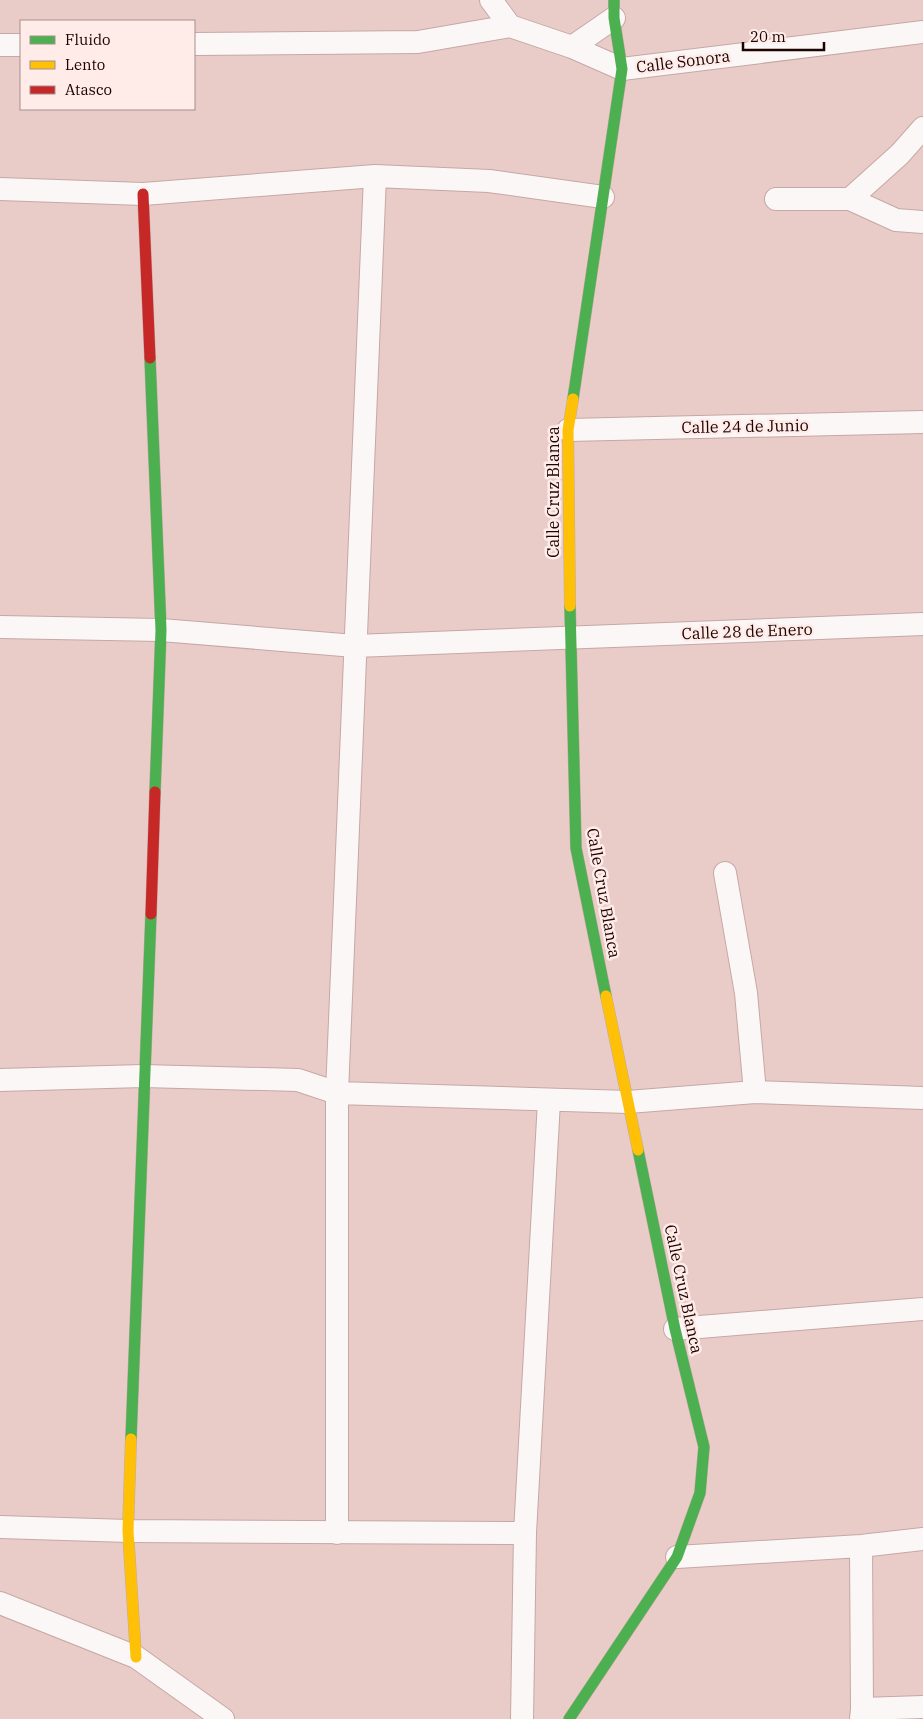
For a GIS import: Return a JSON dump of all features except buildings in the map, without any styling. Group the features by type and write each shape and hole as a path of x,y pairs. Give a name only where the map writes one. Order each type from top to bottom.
{"street":[{"path":"491,0 510,26"},
{"path":"572,47 614,9"},
{"name":"Calle Cruz Blanca","path":"569,1719 677,1557 700,1493 704,1447 675,1329 576,848 570,638 568,430 622,69 614,9"},
{"path":"195,44 418,42 510,26 572,47 622,69"},
{"name":"Calle Sonora","path":"622,69 923,32"},
{"path":"0,45 20,45"},
{"path":"850,199 900,154 923,128"},
{"path":"0,189 143,194 375,176 489,182 603,197"},
{"path":"337,1533 337,1093 375,176"},
{"path":"136,1657 128,1531 143,1076 161,630 143,194"},
{"path":"776,199 850,199 896,220 923,222"},
{"name":"Calle 24 de Junio","path":"568,430 923,422"},
{"name":"Calle 28 de Enero","path":"0,627 161,630 355,646 923,624"},
{"path":"725,873 746,992 754,1092"},
{"path":"0,1080 143,1076 298,1080 337,1093 550,1101 628,1102 754,1092 923,1098"},
{"path":"522,1719 525,1533 550,1101"},
{"path":"675,1329 923,1309"},
{"path":"0,1527 128,1531 525,1533"},
{"path":"677,1557 861,1546 923,1539"},
{"path":"861,1546 861,1714 923,1707"},
{"path":"0,1603 136,1657 223,1719"}],"traffic: fast":[{"path":"573,399 622,69 614,18 614,0"},
{"path":"150,358 161,630 155,792"},
{"path":"570,606 576,848 606,996"},
{"path":"131,1439 151,914"},
{"path":"569,1719 677,1557 700,1493 704,1447 675,1329 638,1150"}],"traffic: slow":[{"path":"570,606 568,430 573,399"},
{"path":"606,996 638,1150"},
{"path":"131,1439 128,1531 136,1657"}],"traffic: jam":[{"path":"143,194 150,358"},
{"path":"151,914 155,792"}]}
